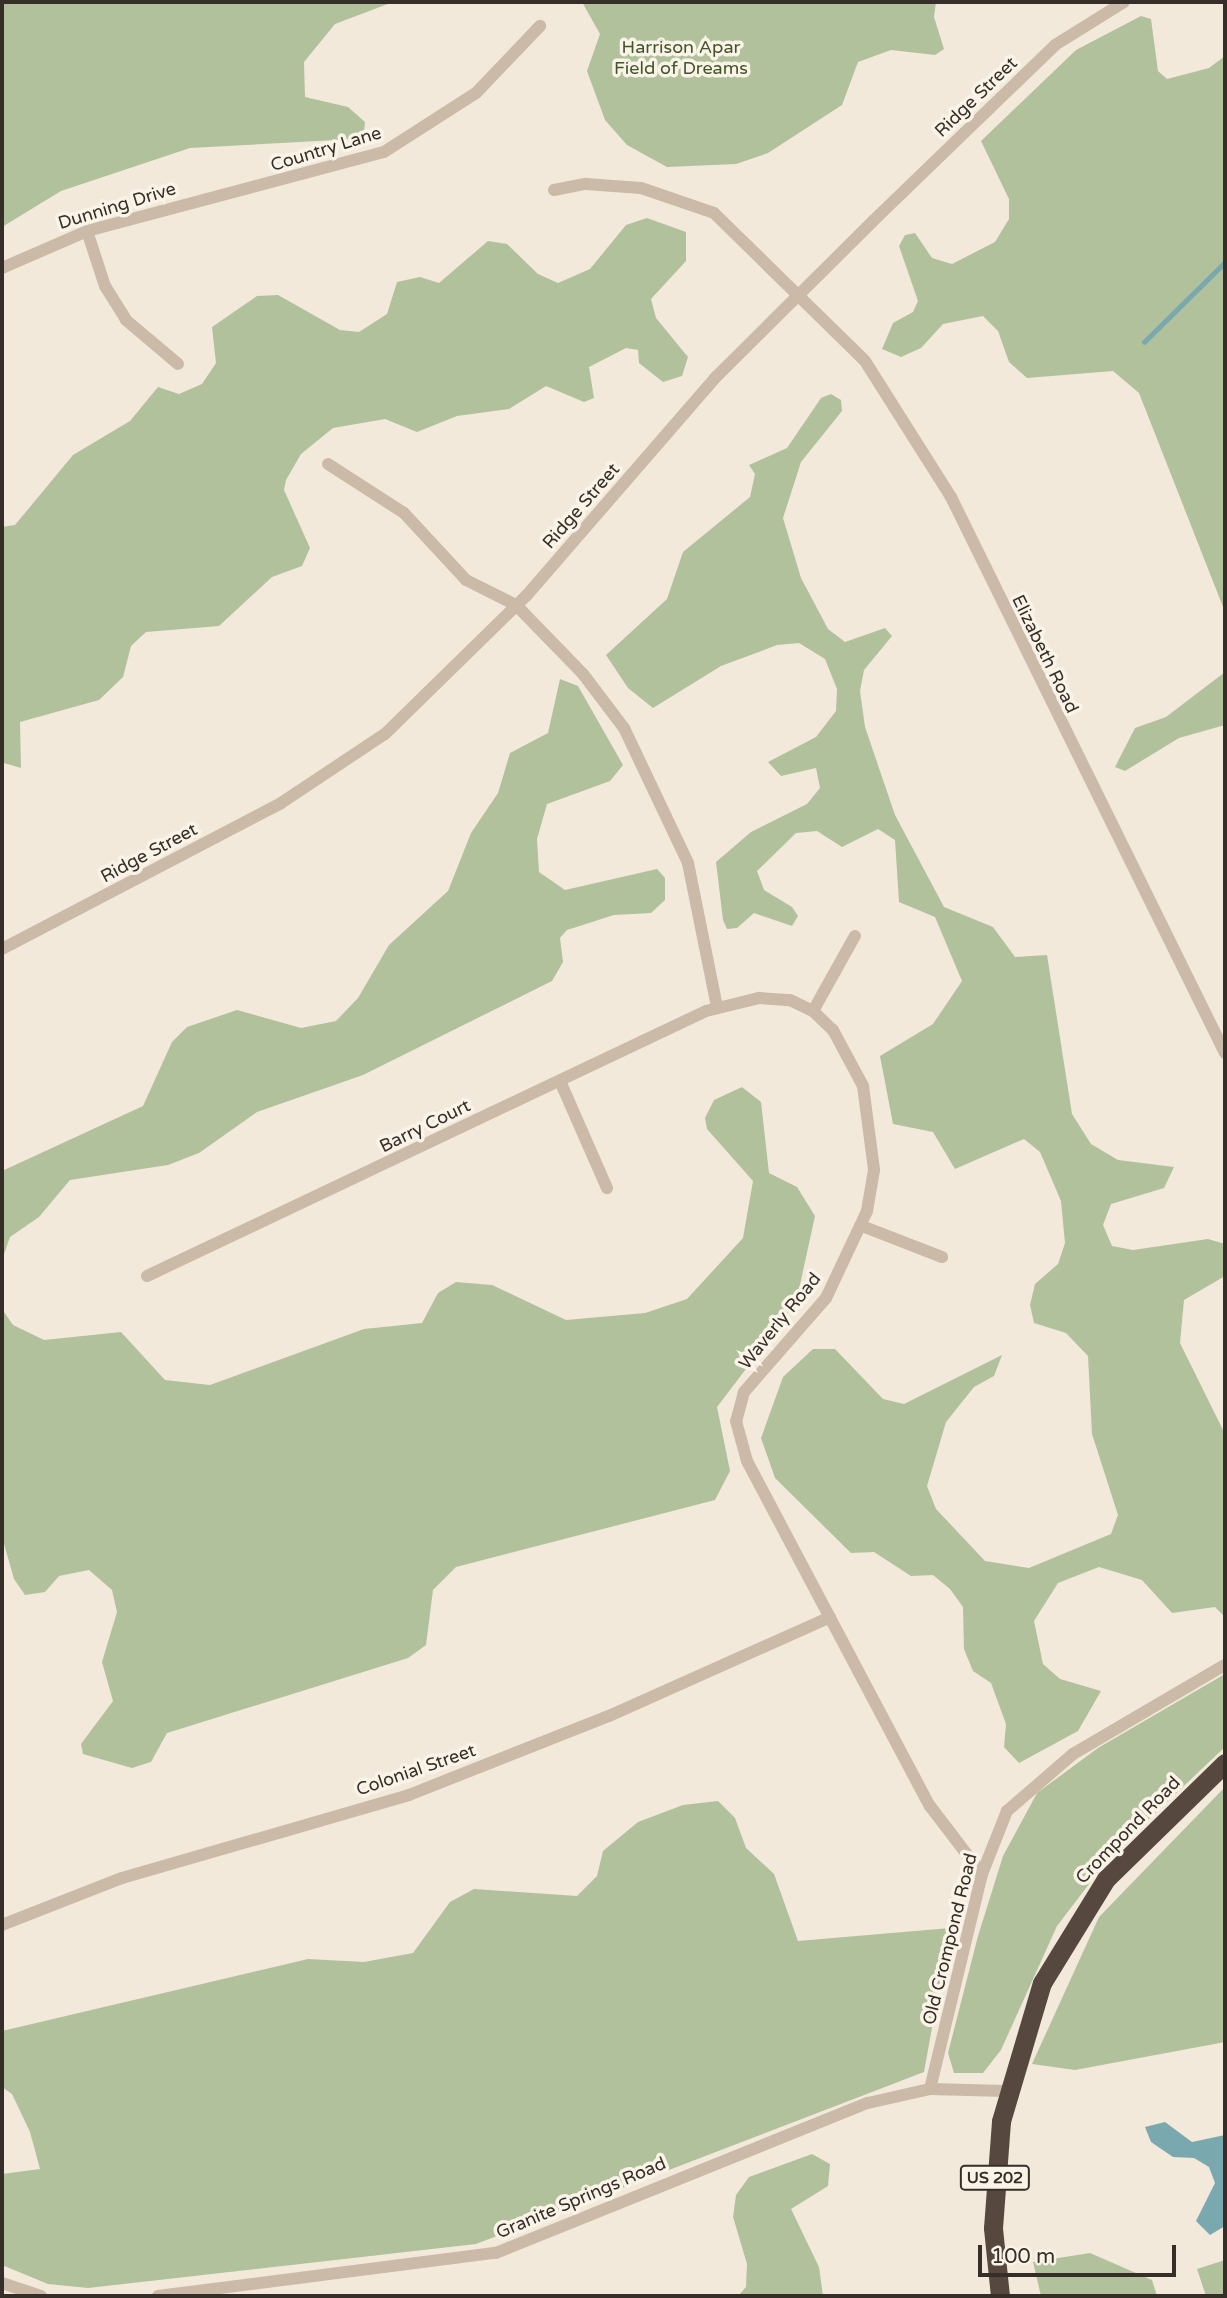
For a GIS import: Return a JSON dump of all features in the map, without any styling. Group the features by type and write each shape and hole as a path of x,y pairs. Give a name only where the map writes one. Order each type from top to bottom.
{"highway":[{"name":"Crompond Road","path":"1000,2296 994,2189 1005,2091 1042,1983 1083,1908 1131,1852 1225,1762"}],"street":[{"name":"Ridge Street","path":"2,949 338,769 385,734 516,606 716,377 1055,45 1124,2"},
{"name":"Country Lane","path":"246,190 365,159 427,129 476,93 540,26"},
{"path":"554,190 586,184 641,188 714,213 789,288 802,292"},
{"name":"Dunning Drive","path":"2,268 87,231 246,190"},
{"path":"87,231 105,286 126,320 178,364"},
{"name":"Elizabeth Road","path":"802,292 902,410 949,494 1225,1053"},
{"path":"328,464 404,513 466,580 516,606 583,674 655,783 688,863 717,1007"},
{"path":"813,1011 855,936"},
{"name":"Waverly Road","path":"717,1007 759,998 790,1000 813,1011 833,1030 863,1086 874,1170 862,1226 826,1298 744,1392 736,1421 747,1461 930,1806 982,1874"},
{"name":"Barry Court","path":"147,1276 717,1007"},
{"path":"560,1081 607,1188"},
{"path":"862,1226 942,1258"},
{"name":"Colonial Street","path":"2,1926 122,1878 409,1795 610,1716 830,1617"},
{"name":"Old Crompond Road","path":"930,2089 982,1874 1007,1811 1043,1775 1225,1665"},
{"name":"Granite Springs Road","path":"158,2296 496,2253 868,2103 930,2089 1005,2091"},
{"path":"2,2283 41,2296"}],"green space":[{"path":"2,2 393,2 335,24 304,62 305,97 348,107 365,122 364,132 354,139 190,148 61,191 2,227"},
{"name":"Harrison Apar Field of Dreams","path":"582,2 936,2 934,17 944,49 935,55 891,50 858,62 842,105 768,153 736,164 667,167 627,145 605,120 587,71 600,34"},
{"path":"1141,16 1151,19 1158,71 1167,79 1209,68 1225,56 1225,612 1139,393 1113,371 1027,378 1009,362 998,331 983,316 943,324 921,348 901,357 882,349 893,323 913,312 918,301 899,246 905,235 915,233 932,258 952,264 995,242 1009,219 1009,199 981,141 1076,50"},
{"path":"647,218 686,232 686,261 651,299 656,318 688,357 682,376 663,382 639,363 638,350 626,348 589,367 594,398 584,402 546,386 509,409 457,416 417,432 385,419 333,428 301,454 286,480 284,490 310,548 302,566 272,577 219,626 146,632 131,646 123,677 99,700 20,722 21,768 4,763 2,527 15,525 73,455 130,421 158,387 179,394 202,384 216,363 212,327 257,296 278,295 340,330 359,332 387,314 397,282 420,277 439,283 488,241 507,244 538,274 558,283 590,269 626,225"},
{"path":"831,394 841,400 842,411 801,462 783,518 801,578 828,629 845,642 885,628 892,636 864,670 860,691 865,727 895,815 944,907 993,927 1015,957 1047,955 1072,1114 1091,1144 1118,1160 1174,1167 1164,1188 1111,1204 1103,1225 1112,1246 1133,1250 1208,1239 1225,1244 1225,1276 1184,1300 1180,1343 1225,1434 1225,1617 1215,1607 1172,1613 1142,1580 1099,1567 1058,1583 1034,1621 1043,1664 1060,1679 1101,1691 1078,1731 1019,1763 1004,1747 1006,1724 991,1683 973,1671 964,1649 963,1607 950,1589 933,1575 911,1576 874,1552 851,1553 775,1478 761,1438 783,1377 813,1349 835,1349 883,1399 904,1404 1002,1355 994,1376 974,1387 946,1422 927,1486 936,1509 985,1561 1029,1568 1111,1534 1118,1515 1092,1434 1088,1356 1066,1333 1034,1323 1030,1305 1035,1284 1058,1264 1065,1243 1061,1201 1040,1152 1024,1139 955,1169 933,1132 893,1124 880,1056 933,1024 962,981 935,917 899,902 895,840 878,829 842,847 817,831 796,833 757,871 764,890 792,907 798,916 792,926 754,913 737,928 727,929 723,920 716,862 751,832 807,804 820,788 816,768 781,776 768,762 816,737 836,711 837,689 825,659 799,643 777,645 721,666 653,708 628,688 606,655 667,599 683,552 750,497 755,474 749,465 787,448 821,398"},
{"path":"1225,672 1225,725 1179,738 1125,771 1115,767 1135,728 1166,717"},
{"path":"560,679 578,686 623,765 610,781 547,804 537,839 539,872 565,890 657,869 665,878 665,900 651,913 614,915 567,930 560,938 563,962 552,981 363,1075 257,1112 199,1153 168,1165 70,1180 39,1217 10,1237 2,1260 2,1171 143,1106 172,1042 187,1027 237,1010 301,1028 336,1021 358,998 389,945 448,891 471,833 498,793 510,753 548,733"},
{"path":"742,1087 761,1102 769,1173 797,1187 815,1216 796,1303 717,1407 730,1471 715,1500 456,1567 433,1590 426,1645 408,1658 167,1733 151,1762 132,1768 83,1754 81,1744 113,1701 102,1662 117,1612 112,1590 89,1570 59,1576 45,1592 25,1595 14,1579 2,1537 2,1309 13,1325 44,1340 121,1332 165,1380 210,1385 364,1329 422,1323 438,1293 456,1282 492,1285 566,1320 645,1313 687,1299 743,1238 753,1181 707,1129 705,1118 714,1100"},
{"path":"1225,1674 1225,1747 1112,1854 1057,1926 1001,2050 983,2073 954,2073 948,2053 978,1936 1003,1856 1037,1793 1098,1748"},
{"path":"1225,1787 1225,2042 1075,2070 1032,2064 1099,1917"},
{"path":"718,1801 735,1818 746,1848 774,1874 798,1941 950,1928 924,2072 476,2244 88,2288 48,2284 2,2265 2,2174 40,2169 30,2132 12,2094 2,2087 2,2031 308,1959 364,1962 413,1953 450,1902 474,1889 577,1896 597,1876 603,1851 638,1822 683,1805"},
{"path":"812,2154 830,2164 828,2186 791,2209 819,2267 823,2296 738,2296 746,2287 747,2264 733,2217 736,2195 749,2177"},
{"path":"1090,2253 1152,2280 1157,2296 1041,2296 1033,2262"},
{"path":"1225,2260 1225,2296 1206,2296 1197,2269"}],"water":[{"path":"1165,2122 1192,2142 1225,2135 1225,2226 1210,2235 1196,2221 1215,2183 1209,2167 1194,2158 1173,2157 1151,2142 1145,2127"}],"waterway":[{"path":"1144,342 1225,262"}]}
